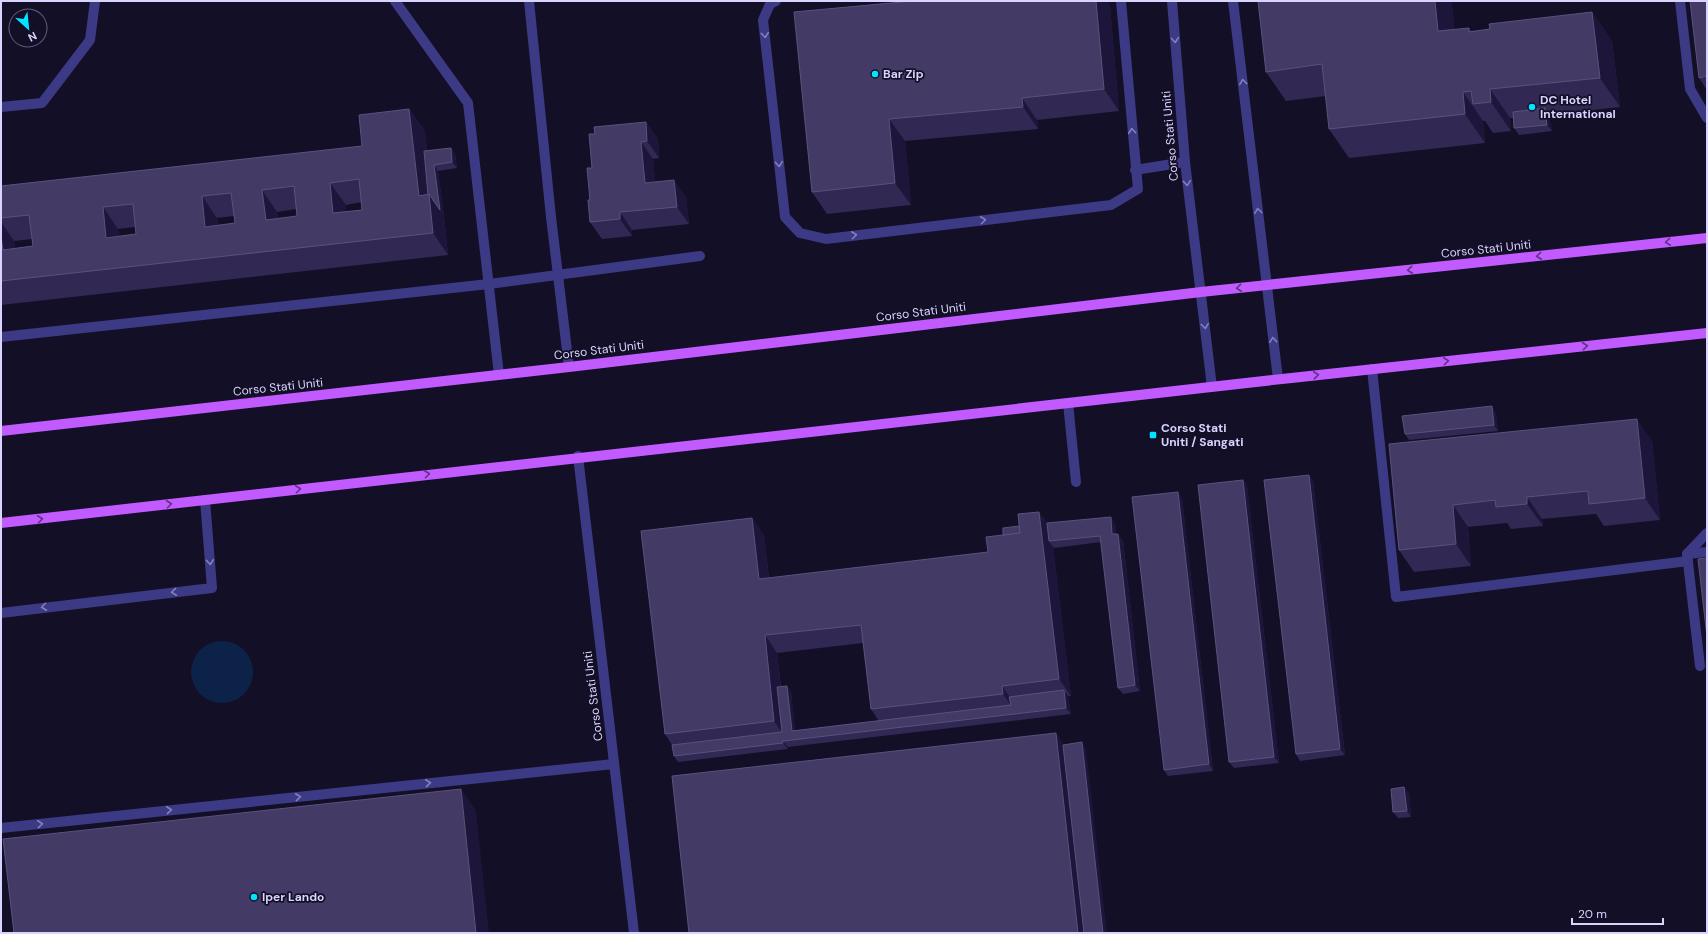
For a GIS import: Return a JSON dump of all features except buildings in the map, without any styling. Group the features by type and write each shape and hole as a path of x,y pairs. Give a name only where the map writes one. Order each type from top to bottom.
{"main road":[{"name":"Corso Stati Uniti","path":"1,431 569,367 1201,292 1707,238"},
{"path":"1,523 578,456 1707,333"}],"street":[{"path":"1,108 42,103 90,40 96,1"},
{"path":"395,1 468,103 499,375"},
{"path":"529,1 569,367"},
{"path":"776,1 770,4 763,20 785,217 800,232 826,239 1111,205 1138,189 1135,170 1121,1"},
{"name":"Corso Stati Uniti","path":"1172,1 1185,162 1212,387"},
{"path":"1233,1 1278,379"},
{"path":"1680,1 1690,89 1707,118"},
{"path":"1135,170 1185,162"},
{"path":"1,336 489,284 700,256"},
{"path":"1372,369 1385,456 1396,597 1687,558 1707,552"},
{"path":"1068,403 1076,482"},
{"name":"Corso Stati Uniti","path":"578,456 634,933"},
{"path":"1,613 212,588 205,500"},
{"path":"1700,666 1687,558 1707,533"},
{"path":"1,828 614,764"}],"water":[{"path":"216,641 228,641 244,650 251,660 253,672 251,684 244,694 228,703 216,703 205,698 196,689 191,678 191,666 196,655 205,646"}],"place":[{"name":"Bar Zip","path":"875,74"},
{"name":"DC Hotel International","path":"1532,107"},
{"name":"Corso Stati Uniti / Sangati","path":"1153,435"},
{"name":"Iper Lando","path":"254,897"}]}
